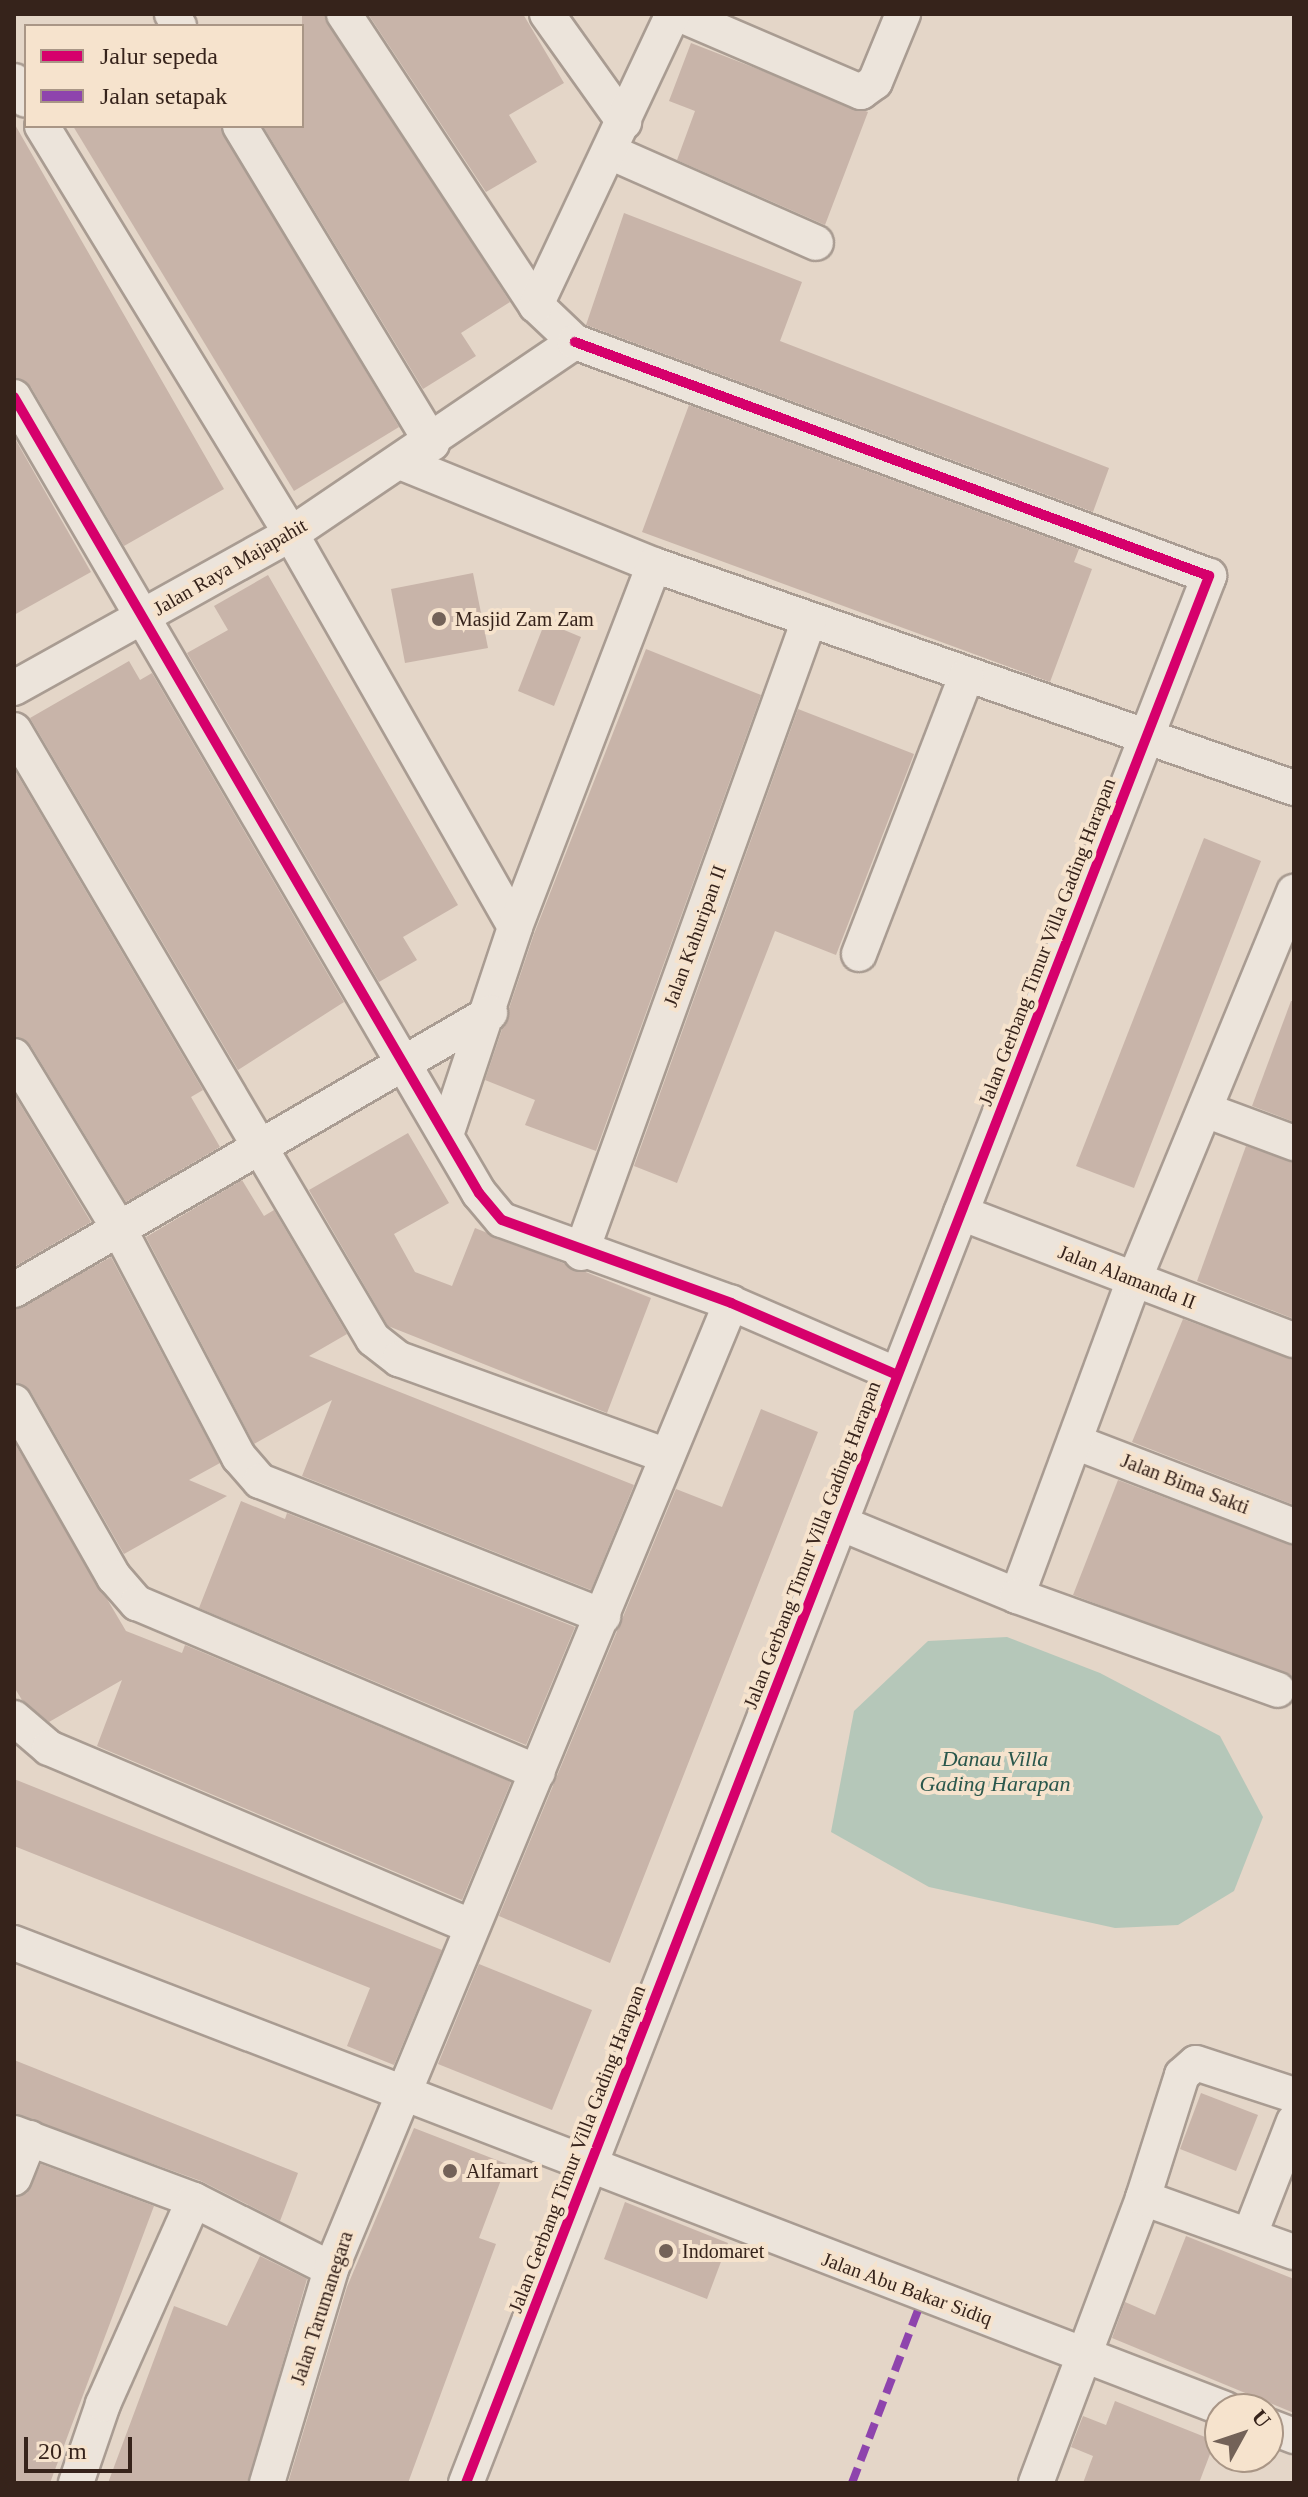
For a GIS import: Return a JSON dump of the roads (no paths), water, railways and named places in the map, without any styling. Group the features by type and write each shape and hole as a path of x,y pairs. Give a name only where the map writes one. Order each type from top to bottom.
{"street":[{"path":"344,14 536,305 575,342"},
{"path":"536,305 673,14"},
{"path":"679,14 727,22 861,92 875,82 903,14"},
{"path":"553,18 617,137 816,243"},
{"path":"43,128 291,534 515,927"},
{"path":"241,128 432,443"},
{"name":"Jalan Raya Majapahit","path":"14,688 291,534 432,443 575,342"},
{"name":"Jalan Gerbang Timur Villa Gading Harapan","path":"466,2483 1209,576 575,342"},
{"path":"14,397 446,1135 502,1220 581,1253 731,1303 897,1375"},
{"path":"400,462 654,565 1294,788"},
{"path":"446,1135 490,1013 515,927 654,565"},
{"name":"Jalan Kahuripan II","path":"581,1253 809,620"},
{"path":"859,954 966,676"},
{"path":"14,730 263,1147 358,1317 399,1359 667,1456"},
{"path":"1017,1596 1134,1280 1208,1111 1282,960 1294,892"},
{"path":"14,1290 118,1227 406,1065 490,1013"},
{"path":"14,1056 118,1227 239,1457 260,1481 603,1616"},
{"path":"1208,1111 1294,1143"},
{"name":"Jalan Alamanda II","path":"961,1213 1294,1340"},
{"name":"Jalan Tarumanegara","path":"267,2483 331,2269 731,1303"},
{"path":"17,1415 114,1577 137,1603 538,1772"},
{"name":"Jalan Bima Sakti","path":"1075,1442 1294,1526"},
{"path":"840,1523 1017,1596 1278,1690"},
{"path":"14,1718 49,1748 471,1926"},
{"name":"Jalan Abu Bakar Sidiq","path":"14,1943 406,2093 589,2167 1204,2401"},
{"path":"1036,2483 1143,2198 1182,2075 1196,2063 1294,2095"},
{"path":"1250,2234 1294,2121"},
{"path":"14,2178 22,2136 194,2200 331,2269"},
{"path":"1143,2198 1294,2252"},
{"path":"76,2483 103,2404 194,2200"}],"water":[{"name":"Danau Villa Gading Harapan","path":"1007,1637 1100,1673 1220,1736 1263,1817 1234,1891 1178,1925 1115,1928 929,1887 831,1832 854,1711 928,1641"}],"place":[{"name":"Masjid Zam Zam","path":"439,619"},
{"name":"Alfamart","path":"450,2171"},
{"name":"Indomaret","path":"666,2251"}]}
